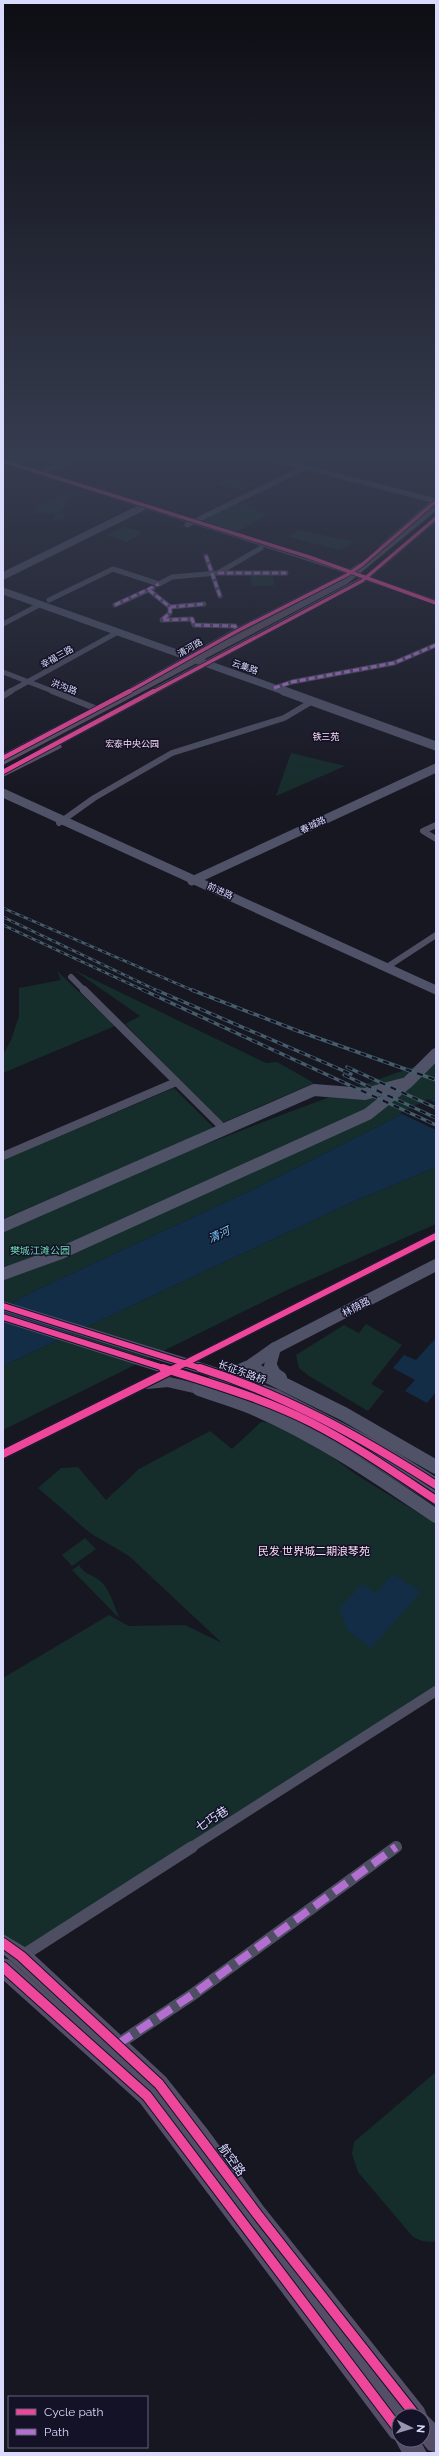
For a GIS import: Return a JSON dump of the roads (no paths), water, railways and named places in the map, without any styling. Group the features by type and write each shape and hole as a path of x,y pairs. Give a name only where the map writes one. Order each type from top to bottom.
{"highway":[{"path":"3,762 344,582 358,572"},
{"path":"3,768 356,580 366,572"},
{"path":"142,688 201,653 315,593"},
{"path":"3,773 114,715 168,684"}],"main road":[{"path":"315,593 336,579 337,577 328,572"},
{"path":"339,572 436,603"},
{"path":"345,572 349,574"},
{"name":"清河路","path":"3,758 97,709 244,628 315,593 352,572"},
{"path":"3,773 350,587 373,572"},
{"path":"374,572 372,577 376,583"},
{"path":"350,587 359,584 376,583 436,606"},
{"name":"长征东路桥","path":"3,1306 207,1370 274,1394 316,1414 377,1447 436,1485"},
{"name":"长征东路桥","path":"3,1317 202,1380 270,1404 312,1423 371,1457 436,1500"},
{"name":"航空路","path":"3,1943 21,1956 118,2044 159,2084 197,2131 257,2214 410,2408"},
{"path":"3,1968 147,2096 391,2419"}],"street":[{"path":"3,624 108,572"},
{"path":"121,572 159,584"},
{"path":"215,574 219,572"},
{"path":"116,605 149,590 172,577 215,574 286,573"},
{"path":"215,574 220,596"},
{"path":"149,590 170,607 204,604"},
{"name":"云集路","path":"3,591 45,602 118,632 436,746"},
{"path":"170,607 170,613 162,620 192,619 194,625 235,626 236,629"},
{"name":"幸福三路","path":"3,696 118,632"},
{"path":"274,688 293,680 313,679 404,661 436,645"},
{"name":"洪沟路","path":"3,672 97,709"},
{"path":"61,821 94,798 172,753 284,718 311,702"},
{"name":"春城路","path":"196,882 436,768"},
{"name":"春城路","path":"196,882 436,773"},
{"name":"前进路","path":"3,793 61,821 436,990"},
{"name":"前进路","path":"3,799 61,821"},
{"path":"436,825 423,831 436,839"},
{"name":"前进路","path":"196,882 436,995"},
{"path":"386,967 436,935"},
{"path":"71,977 224,1129"},
{"path":"3,1274 61,1253 368,1114 408,1082 436,1054"},
{"path":"3,1156 176,1082"},
{"path":"3,1226 314,1090 365,1094 408,1082"},
{"path":"3,1454 130,1389 332,1292 436,1236"},
{"name":"林荫路","path":"199,1389 249,1367 275,1348 436,1265"},
{"path":"275,1348 270,1366 274,1374 289,1385"},
{"path":"249,1367 289,1385 374,1428 436,1467"},
{"path":"130,1389 144,1384 168,1382 199,1389 251,1407 313,1438 370,1471 436,1516"},
{"name":"七巧巷","path":"3,1968 436,1691"},
{"path":"118,2044 192,1995 396,1847"}],"water":[{"name":"清河","path":"436,1097 436,1167 348,1204 3,1366 3,1308 30,1293 256,1188"},
{"path":"436,1338 436,1392 427,1403 405,1391 415,1380 393,1368 404,1355 416,1360"},
{"path":"393,1574 421,1592 371,1648 348,1631 339,1609 362,1584 376,1593"}],"railway":[{"path":"3,908 194,991"},
{"path":"3,917 158,991"},
{"path":"3,925 145,991"},
{"path":"143,990 436,1125"},
{"path":"156,990 351,1074"},
{"path":"192,990 298,1031 436,1080"},
{"path":"347,1067 436,1108"},
{"path":"344,1075 436,1118"}],"district":[{"name":"铁三苑","path":"326,737"},
{"name":"宏泰中央公园","path":"132,744"},
{"name":"民发·世界城二期浪琴苑","path":"314,1551"}],"park label":[{"name":"樊城江滩公园","path":"40,1250"}]}
